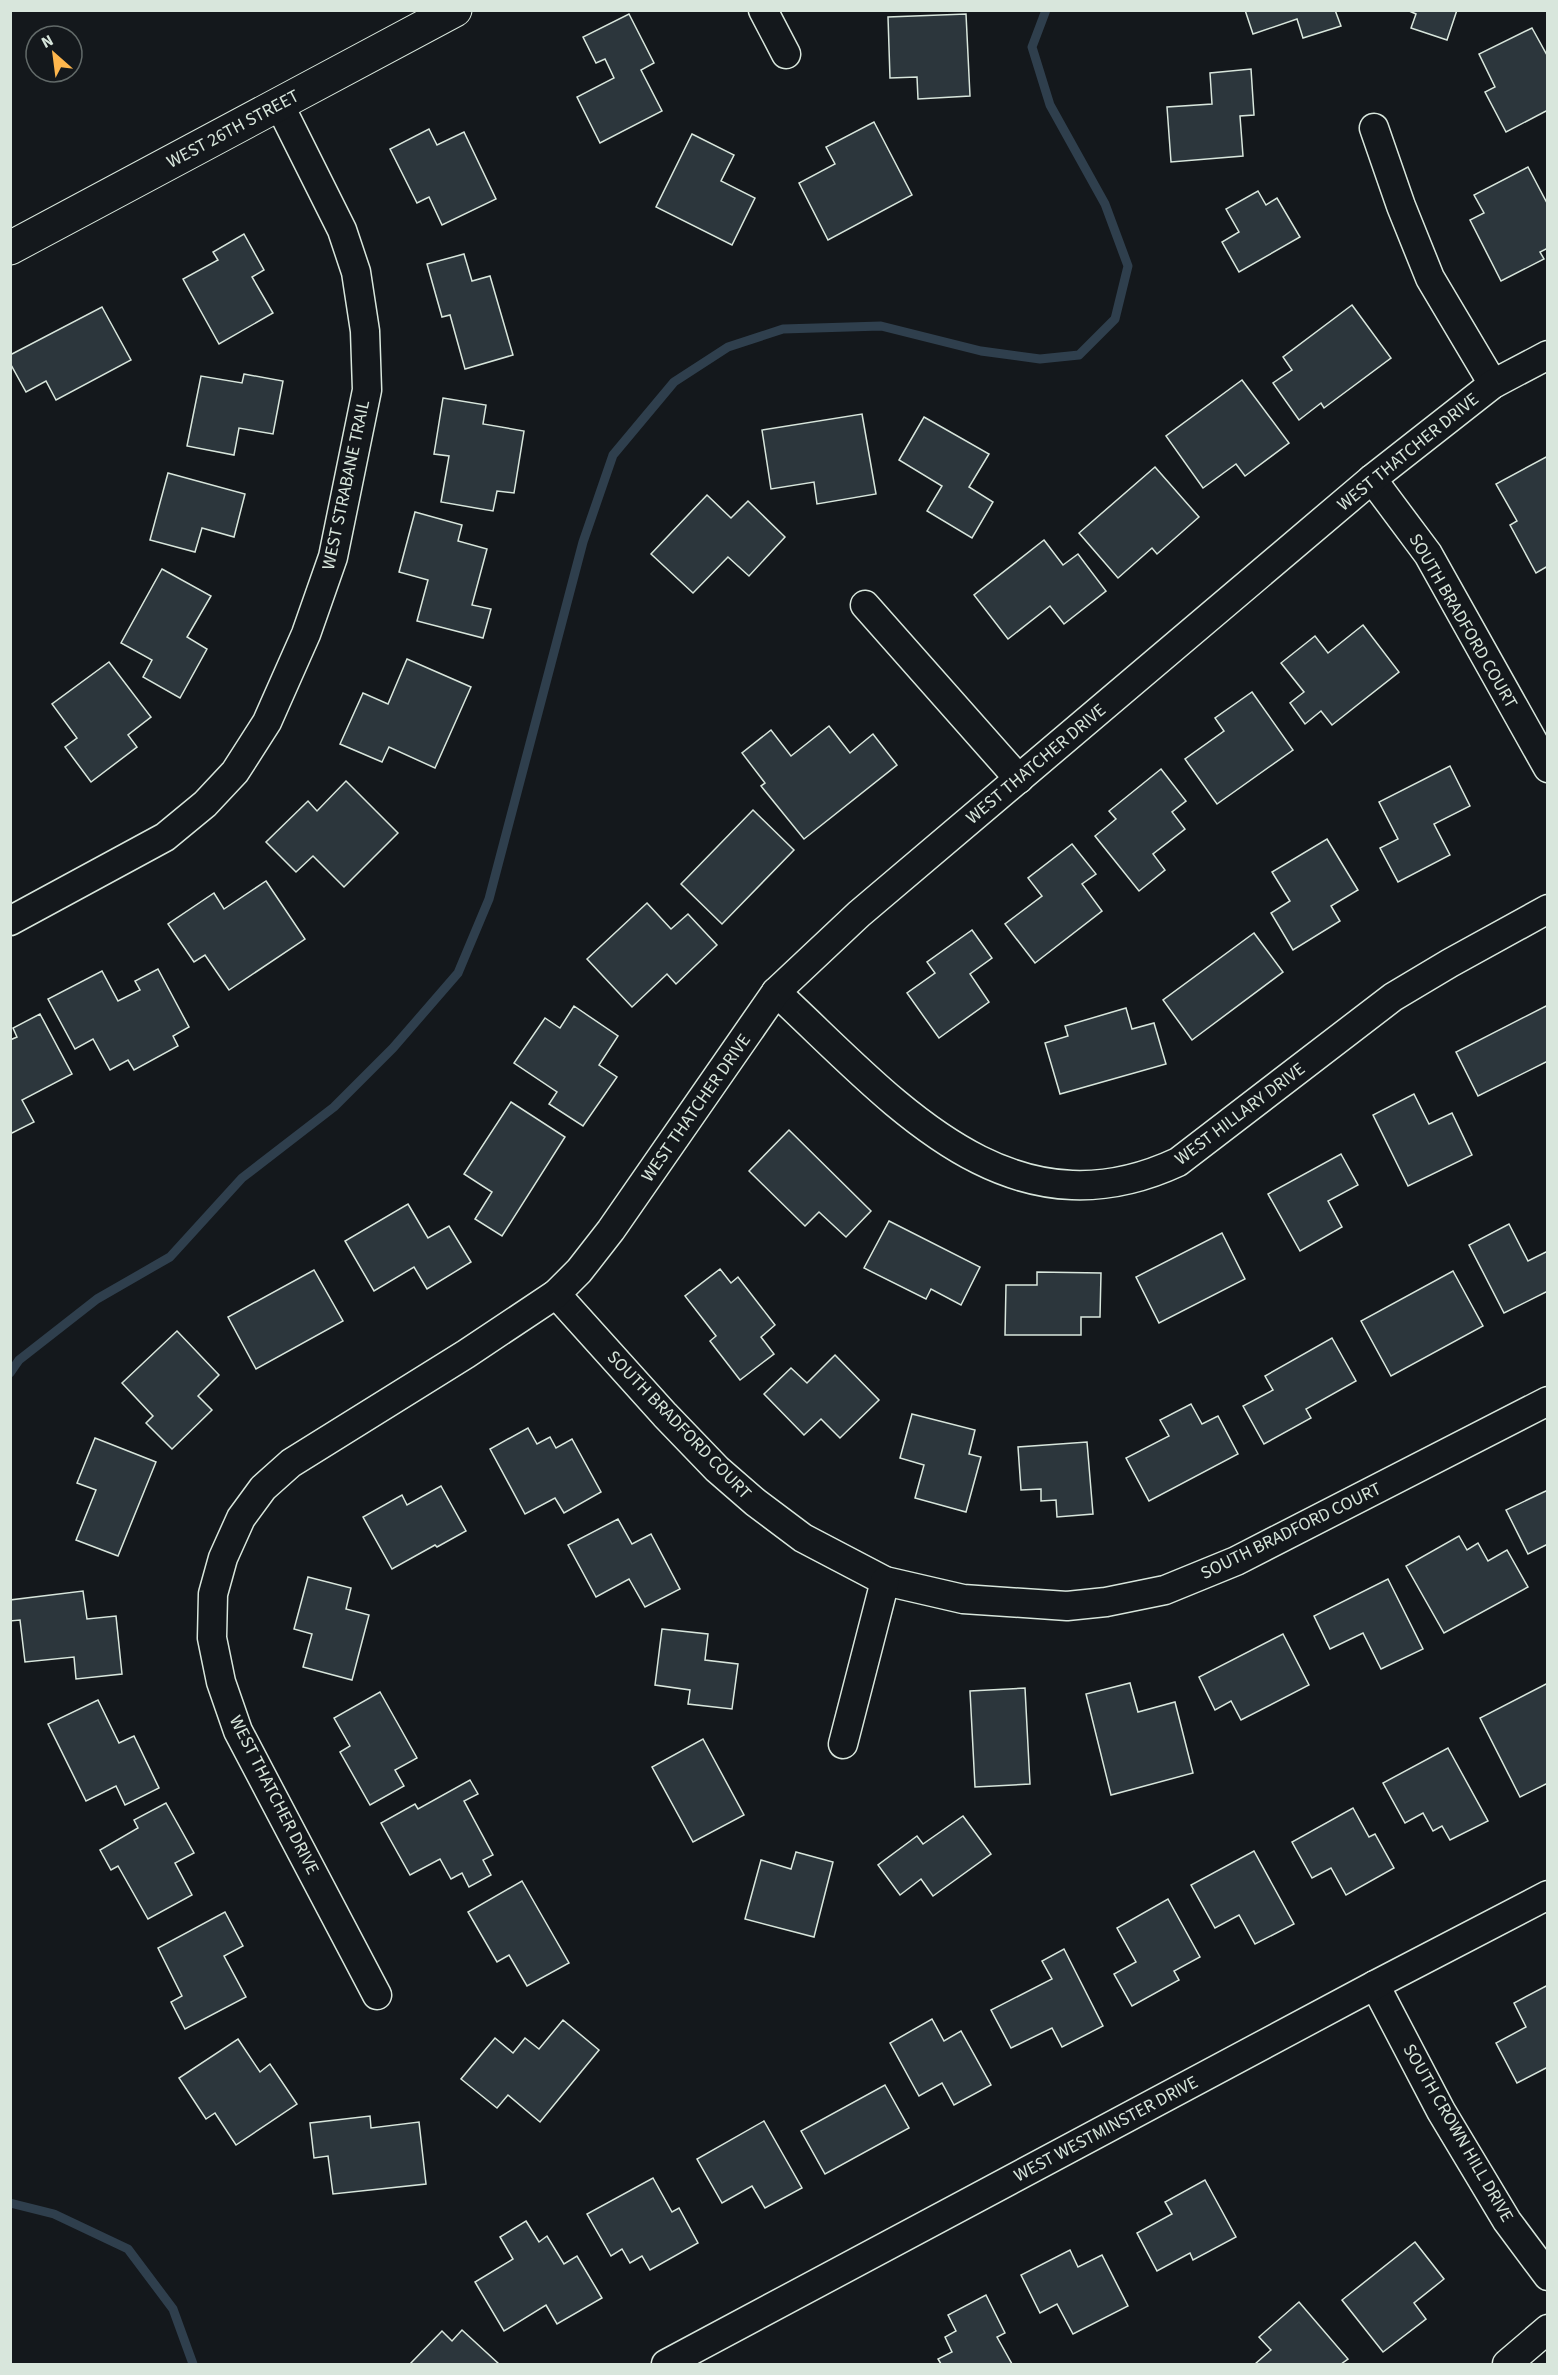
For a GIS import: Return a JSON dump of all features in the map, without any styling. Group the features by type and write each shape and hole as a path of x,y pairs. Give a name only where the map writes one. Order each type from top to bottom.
{"main road":[{"name":"WEST 26TH STREET","path":"10,248 455,10"}],"street":[{"path":"763,10 786,54"},
{"name":"WEST STRABANE TRAIL","path":"10,921 165,837 205,804 235,772 267,722 306,633 333,557 367,390 365,331 356,272 342,230 279,104"},
{"path":"1374,128 1401,206 1430,278 1493,384"},
{"name":"WEST THATCHER DRIVE","path":"377,1995 238,1731 221,1682 212,1638 213,1594 223,1558 241,1518 264,1488 291,1463 373,1413 556,1294 579,1271 611,1230 776,993 859,914 1372,478 1493,384 1548,355"},
{"name":"SOUTH BRADFORD COURT","path":"1372,478 1428,554 1548,768"},
{"path":"865,604 1019,779"},
{"name":"WEST HILLARY DRIVE","path":"776,993 910,1116 951,1145 997,1169 1036,1182 1091,1186 1119,1184 1152,1174 1178,1162 1393,997 1548,909"},
{"name":"SOUTH BRADFORD COURT","path":"556,1294 665,1415 717,1469 755,1502 804,1538 885,1581 963,1599 1067,1606 1106,1602 1165,1590 1236,1561 1548,1401"},
{"path":"843,1744 885,1581"},
{"name":"WEST WESTMINSTER DRIVE","path":"670,2363 1375,1985 1548,1895"},
{"name":"SOUTH CROWN HILL DRIVE","path":"1375,1985 1441,2111 1507,2221 1548,2276"},
{"path":"1507,2364 1548,2329"}],"building":[{"path":"1245,10 1335,10 1341,26 1303,38 1297,19 1253,34"},
{"path":"1407,10 1457,10 1447,40 1411,28 1416,14"},
{"path":"629,14 654,63 641,70 662,111 600,143 577,97 614,78 605,59 596,63 583,37"},
{"path":"966,14 970,96 918,99 917,77 890,78 888,17"},
{"path":"1532,28 1548,57 1548,110 1506,132 1485,92 1495,87 1479,54"},
{"path":"1251,69 1254,115 1240,116 1243,156 1171,162 1167,107 1212,104 1210,73"},
{"path":"874,122 912,195 828,240 799,183 835,164 826,147"},
{"path":"429,129 437,145 464,132 496,199 442,225 429,197 417,203 390,149"},
{"path":"692,134 734,155 721,181 755,198 732,245 656,207"},
{"path":"1528,167 1548,205 1548,248 1540,252 1544,259 1501,281 1470,220 1484,213 1474,195"},
{"path":"1258,191 1266,205 1277,198 1300,237 1239,272 1222,242 1239,232 1226,209"},
{"path":"244,234 264,270 252,277 273,313 219,344 183,279 218,260 213,252"},
{"path":"464,254 472,281 490,276 513,355 465,369 450,315 442,317 427,264"},
{"path":"1352,305 1391,358 1324,408 1321,403 1299,420 1273,383 1292,370 1283,357"},
{"path":"102,307 131,360 56,400 46,381 26,392 10,363 10,355"},
{"path":"244,374 283,381 273,434 239,428 234,455 187,446 201,376 242,383"},
{"path":"1242,380 1289,443 1245,476 1236,464 1203,488 1166,436"},
{"path":"443,398 486,405 483,424 524,431 514,493 497,491 493,511 441,502 449,456 434,454"},
{"path":"862,414 876,494 817,504 814,482 771,489 762,430"},
{"path":"924,417 989,454 969,487 993,502 972,538 927,511 942,486 899,460"},
{"path":"1548,456 1548,566 1536,573 1510,525 1517,521 1496,484"},
{"path":"1155,467 1199,517 1157,554 1152,548 1118,578 1079,533"},
{"path":"168,473 245,494 234,537 202,528 195,552 150,540"},
{"path":"707,495 731,518 748,501 785,537 749,576 728,557 693,593 651,554"},
{"path":"415,512 462,525 458,541 487,549 472,605 491,609 483,638 417,621 428,580 399,572"},
{"path":"1044,540 1063,565 1078,554 1106,591 1064,624 1050,606 1008,639 974,595"},
{"path":"162,569 211,596 187,637 207,649 180,698 143,677 152,660 121,643"},
{"path":"1363,625 1399,672 1332,725 1321,711 1305,724 1290,703 1304,692 1281,663 1315,636 1328,653"},
{"path":"407,659 471,687 435,768 389,747 382,762 340,744 363,693 388,704"},
{"path":"109,662 151,717 128,735 137,747 91,782 65,747 77,738 52,704"},
{"path":"1252,692 1293,750 1217,804 1185,759 1224,731 1215,718"},
{"path":"829,726 850,753 873,734 897,765 804,839 761,786 765,783 742,753 771,730 791,756"},
{"path":"1450,766 1470,806 1434,824 1450,855 1398,882 1380,848 1398,839 1379,802"},
{"path":"1161,769 1186,801 1172,812 1185,829 1153,854 1165,870 1139,891 1095,836 1116,819 1109,811"},
{"path":"346,781 398,833 344,887 313,856 296,872 266,842 308,801 317,811"},
{"path":"753,810 794,850 722,924 681,884"},
{"path":"1327,839 1358,890 1331,906 1340,921 1293,950 1271,913 1290,901 1272,872"},
{"path":"1072,844 1096,874 1082,884 1102,911 1035,963 1005,924 1042,896 1028,878"},
{"path":"266,881 305,939 229,990 205,955 194,962 168,924 214,893 224,909"},
{"path":"647,903 671,929 688,914 717,945 676,984 667,974 632,1007 587,959"},
{"path":"972,930 992,958 970,974 989,1002 939,1038 907,993 935,973 927,962"},
{"path":"1254,933 1283,972 1192,1040 1163,1000"},
{"path":"158,969 189,1027 173,1036 178,1046 134,1070 128,1060 110,1070 93,1039 75,1049 48,999 102,971 118,1001 140,990 135,981"},
{"path":"1548,1005 1548,1061 1478,1096 1456,1052"},
{"path":"574,1006 618,1036 599,1065 617,1077 583,1126 549,1104 557,1092 514,1063 545,1018 560,1028"},
{"path":"1126,1008 1132,1029 1154,1023 1166,1064 1060,1094 1045,1043 1068,1036 1065,1026"},
{"path":"40,1014 72,1074 22,1100 34,1122 10,1134 10,1040 17,1037 13,1028"},
{"path":"1414,1094 1429,1124 1452,1113 1472,1155 1408,1186 1373,1115"},
{"path":"511,1102 565,1137 502,1236 475,1219 492,1192 464,1174"},
{"path":"789,1130 871,1211 846,1237 819,1212 805,1226 749,1171"},
{"path":"1341,1154 1358,1185 1328,1201 1342,1227 1300,1251 1268,1194"},
{"path":"408,1204 428,1238 449,1226 471,1262 427,1289 414,1267 374,1291 345,1241"},
{"path":"889,1221 980,1267 961,1305 931,1289 926,1299 864,1268"},
{"path":"1509,1224 1528,1261 1548,1251 1548,1291 1504,1313 1469,1245"},
{"path":"1222,1233 1245,1279 1159,1323 1136,1277"},
{"path":"720,1269 731,1283 738,1277 775,1325 761,1337 774,1354 740,1380 710,1341 716,1336 685,1296"},
{"path":"314,1270 343,1321 256,1369 228,1317"},
{"path":"1453,1271 1483,1326 1391,1376 1361,1321"},
{"path":"1037,1272 1101,1273 1100,1317 1081,1317 1081,1335 1005,1335 1006,1285 1037,1285"},
{"path":"177,1331 219,1375 198,1396 212,1410 172,1449 146,1423 153,1416 122,1383"},
{"path":"1332,1338 1356,1381 1306,1409 1311,1418 1264,1444 1243,1406 1273,1390 1265,1376"},
{"path":"835,1355 879,1400 840,1438 821,1419 804,1435 764,1394 791,1368 807,1383"},
{"path":"1191,1404 1202,1424 1218,1416 1238,1454 1149,1501 1126,1458 1169,1436 1160,1420"},
{"path":"912,1414 975,1430 969,1454 981,1457 966,1512 915,1498 924,1465 900,1458"},
{"path":"528,1428 537,1444 550,1437 556,1448 572,1439 601,1492 564,1513 555,1498 525,1514 490,1449"},
{"path":"95,1438 156,1462 118,1556 76,1540 96,1490 77,1483"},
{"path":"1087,1442 1093,1514 1057,1517 1056,1500 1041,1501 1041,1489 1021,1490 1018,1447"},
{"path":"441,1486 466,1531 392,1569 363,1517 402,1495 407,1505"},
{"path":"1548,1490 1548,1544 1528,1554 1506,1510"},
{"path":"618,1519 632,1544 651,1534 680,1589 645,1607 629,1579 596,1597 568,1545"},
{"path":"1459,1536 1467,1550 1478,1543 1488,1561 1507,1550 1528,1587 1444,1633 1406,1566"},
{"path":"308,1577 351,1588 346,1609 369,1615 352,1680 303,1667 312,1634 294,1629"},
{"path":"1388,1579 1423,1649 1381,1669 1363,1633 1330,1649 1314,1616"},
{"path":"83,1591 87,1619 116,1616 122,1674 76,1679 74,1657 25,1662 20,1620 10,1621 10,1600"},
{"path":"662,1629 708,1634 705,1660 738,1664 732,1709 688,1704 690,1690 655,1685"},
{"path":"1283,1634 1309,1685 1241,1720 1231,1701 1215,1710 1199,1677"},
{"path":"1130,1683 1138,1712 1175,1702 1193,1773 1111,1795 1086,1694"},
{"path":"1548,1683 1548,1783 1520,1797 1480,1718"},
{"path":"1025,1688 1030,1784 975,1787 970,1691"},
{"path":"380,1692 417,1758 395,1770 404,1786 370,1805 340,1752 350,1746 334,1718"},
{"path":"98,1700 119,1743 134,1736 159,1788 125,1805 116,1786 86,1801 48,1724"},
{"path":"703,1739 744,1815 693,1842 652,1767"},
{"path":"1448,1748 1488,1821 1450,1840 1442,1826 1433,1831 1423,1813 1405,1823 1383,1783"},
{"path":"470,1780 478,1794 464,1801 493,1855 483,1860 491,1875 469,1887 462,1873 451,1879 440,1859 410,1875 381,1823 415,1804 418,1809"},
{"path":"166,1803 194,1853 175,1863 192,1895 148,1919 118,1866 111,1870 100,1850 138,1828 134,1820"},
{"path":"1353,1808 1369,1837 1375,1834 1394,1868 1346,1895 1331,1868 1312,1878 1292,1842"},
{"path":"963,1816 991,1854 933,1896 921,1879 900,1895 878,1865 917,1836 923,1844"},
{"path":"1254,1851 1294,1924 1255,1944 1239,1915 1215,1928 1191,1885"},
{"path":"796,1852 833,1862 814,1937 745,1919 761,1860 791,1869"},
{"path":"522,1881 569,1963 527,1986 509,1955 497,1962 468,1912"},
{"path":"1168,1899 1200,1957 1174,1971 1179,1980 1132,2006 1114,1974 1136,1962 1117,1928"},
{"path":"225,1912 243,1946 224,1956 246,1997 185,2029 171,2002 182,1996 158,1948"},
{"path":"1064,1949 1103,2026 1062,2047 1052,2028 1011,2048 991,2010 1052,1979 1042,1961"},
{"path":"1548,1985 1548,2067 1517,2083 1496,2043 1526,2027 1514,2003"},
{"path":"932,2019 944,2041 961,2031 991,2085 954,2105 942,2083 919,2096 890,2043"},
{"path":"563,2020 599,2050 540,2122 508,2095 497,2108 461,2079 495,2038 513,2053 525,2038 539,2049"},
{"path":"238,2039 260,2072 270,2064 297,2104 236,2145 215,2113 206,2119 179,2078"},
{"path":"885,2085 909,2128 825,2174 801,2131"},
{"path":"370,2116 371,2128 419,2122 426,2184 333,2194 328,2156 314,2158 310,2123"},
{"path":"764,2121 802,2188 765,2208 752,2186 722,2203 697,2159"},
{"path":"653,2178 672,2212 679,2208 698,2243 650,2270 642,2256 630,2263 622,2249 611,2256 587,2214"},
{"path":"1205,2180 1236,2237 1193,2260 1190,2253 1157,2271 1137,2233 1172,2214 1165,2202"},
{"path":"526,2221 539,2242 547,2236 564,2264 577,2256 602,2298 557,2324 546,2305 504,2331 475,2282 513,2259 500,2237"},
{"path":"1415,2242 1444,2279 1414,2303 1426,2319 1383,2352 1342,2300"},
{"path":"1070,2250 1078,2267 1102,2255 1128,2306 1073,2334 1057,2304 1040,2313 1021,2275"},
{"path":"986,2295 1005,2333 997,2337 1012,2364 941,2364 938,2359 952,2352 945,2337 956,2331 948,2315"},
{"path":"1299,2302 1348,2359 1341,2364 1255,2364 1271,2350 1259,2337"},
{"path":"462,2330 499,2364 410,2364 442,2331 452,2341"}],"waterway":[{"path":"10,1373 19,1360 97,1299 170,1257 242,1178 334,1107 393,1048 458,973 489,899 583,542 613,455 674,382 728,347 783,329 881,326 981,351 1040,359 1079,355 1115,319 1128,266 1105,204 1050,105 1032,47 1046,10"},
{"path":"10,2203 54,2214 128,2249 173,2309 193,2364"}]}
